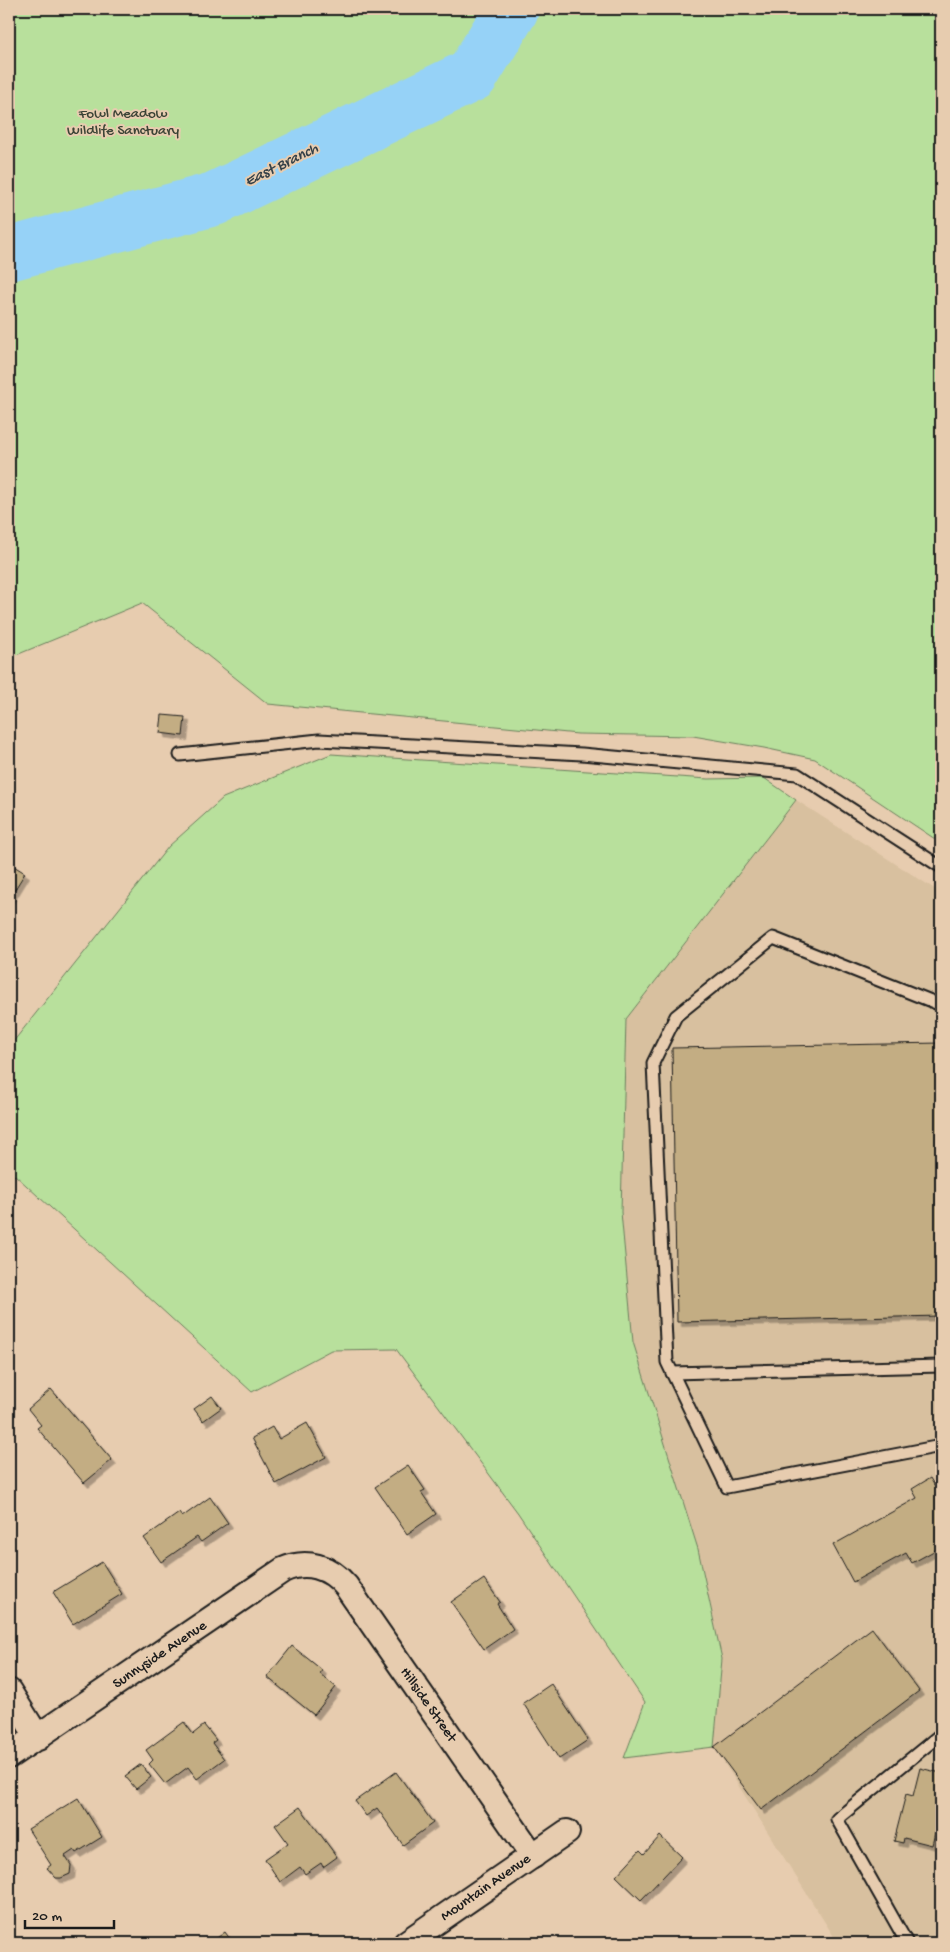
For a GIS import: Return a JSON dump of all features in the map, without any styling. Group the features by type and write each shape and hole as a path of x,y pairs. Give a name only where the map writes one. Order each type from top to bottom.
{"street":[{"name":"Sunnyside Avenue","path":"9,1756 283,1570 298,1565 314,1566"},
{"name":"Hillside Street","path":"314,1566 328,1570 346,1586 533,1856"},
{"path":"9,1691 38,1738"},
{"name":"Mountain Avenue","path":"406,1943 567,1832"}],"lane":[{"path":"180,755 319,740 582,754 797,774 941,867"},
{"path":"941,1005 773,938 676,1016 654,1063 667,1362 727,1487 941,1446"},
{"path":"672,1373 941,1366"},
{"path":"908,1943 837,1819 941,1734"}],"shaded area":[{"path":"796,800 941,893 941,1943 838,1943 714,1747 722,1659 698,1549 633,1342 621,1212 626,1019"}],"green space":[{"name":"Fowl Meadow Wildlife Sanctuary","path":"9,9 941,9 941,843 815,759 764,748 693,736 578,734 268,704 142,603 9,658"},
{"path":"331,754 708,779 764,778 796,800 626,1019 621,1212 633,1342 698,1549 722,1659 714,1747 624,1758 645,1702 518,1513 396,1349 331,1350 252,1392 15,1175 9,1181 9,1047 169,846 223,798"}],"building":[{"path":"162,715 185,717 183,736 160,733"},
{"path":"9,863 25,873 9,899"},
{"path":"941,1043 941,1316 677,1322 672,1048"},
{"path":"51,1389 112,1460 84,1483 37,1428 41,1425 28,1409"},
{"path":"212,1396 221,1408 203,1421 194,1409"},
{"path":"307,1423 326,1457 276,1484 252,1438 272,1427 279,1439"},
{"path":"408,1465 425,1490 421,1492 436,1514 407,1534 375,1487"},
{"path":"930,1478 936,1488 941,1485 941,1532 939,1533 941,1547 912,1563 906,1553 853,1582 833,1545 917,1498 912,1489"},
{"path":"210,1497 228,1523 201,1542 197,1537 161,1562 144,1538 179,1513 182,1517"},
{"path":"102,1562 122,1594 73,1624 53,1592"},
{"path":"484,1579 500,1602 497,1604 513,1629 484,1649 451,1602"},
{"path":"872,1628 919,1691 761,1810 714,1747"},
{"path":"292,1646 322,1670 320,1674 336,1687 314,1715 267,1677"},
{"path":"551,1684 588,1740 559,1759 523,1703"},
{"path":"184,1722 193,1734 204,1725 216,1740 212,1743 224,1759 197,1779 188,1767 165,1784 149,1764 153,1760 146,1750"},
{"path":"141,1764 151,1777 136,1789 125,1776"},
{"path":"920,1768 941,1773 941,1809 932,1845 904,1838 903,1843 894,1841 906,1794 913,1796"},
{"path":"396,1772 433,1823 403,1845 377,1808 366,1816 355,1801"},
{"path":"78,1798 102,1837 76,1853 74,1850 65,1856 71,1865 70,1874 56,1878 47,1868 51,1865 28,1829"},
{"path":"300,1807 337,1857 323,1867 321,1863 305,1874 300,1867 280,1882 265,1859 288,1843 275,1825"},
{"path":"660,1836 682,1857 641,1900 616,1876 640,1850 644,1854"},
{"path":"225,1932 233,1943 210,1943"}],"waterway":[{"name":"East Branch","path":"9,254 214,199 472,75 512,9"}]}
